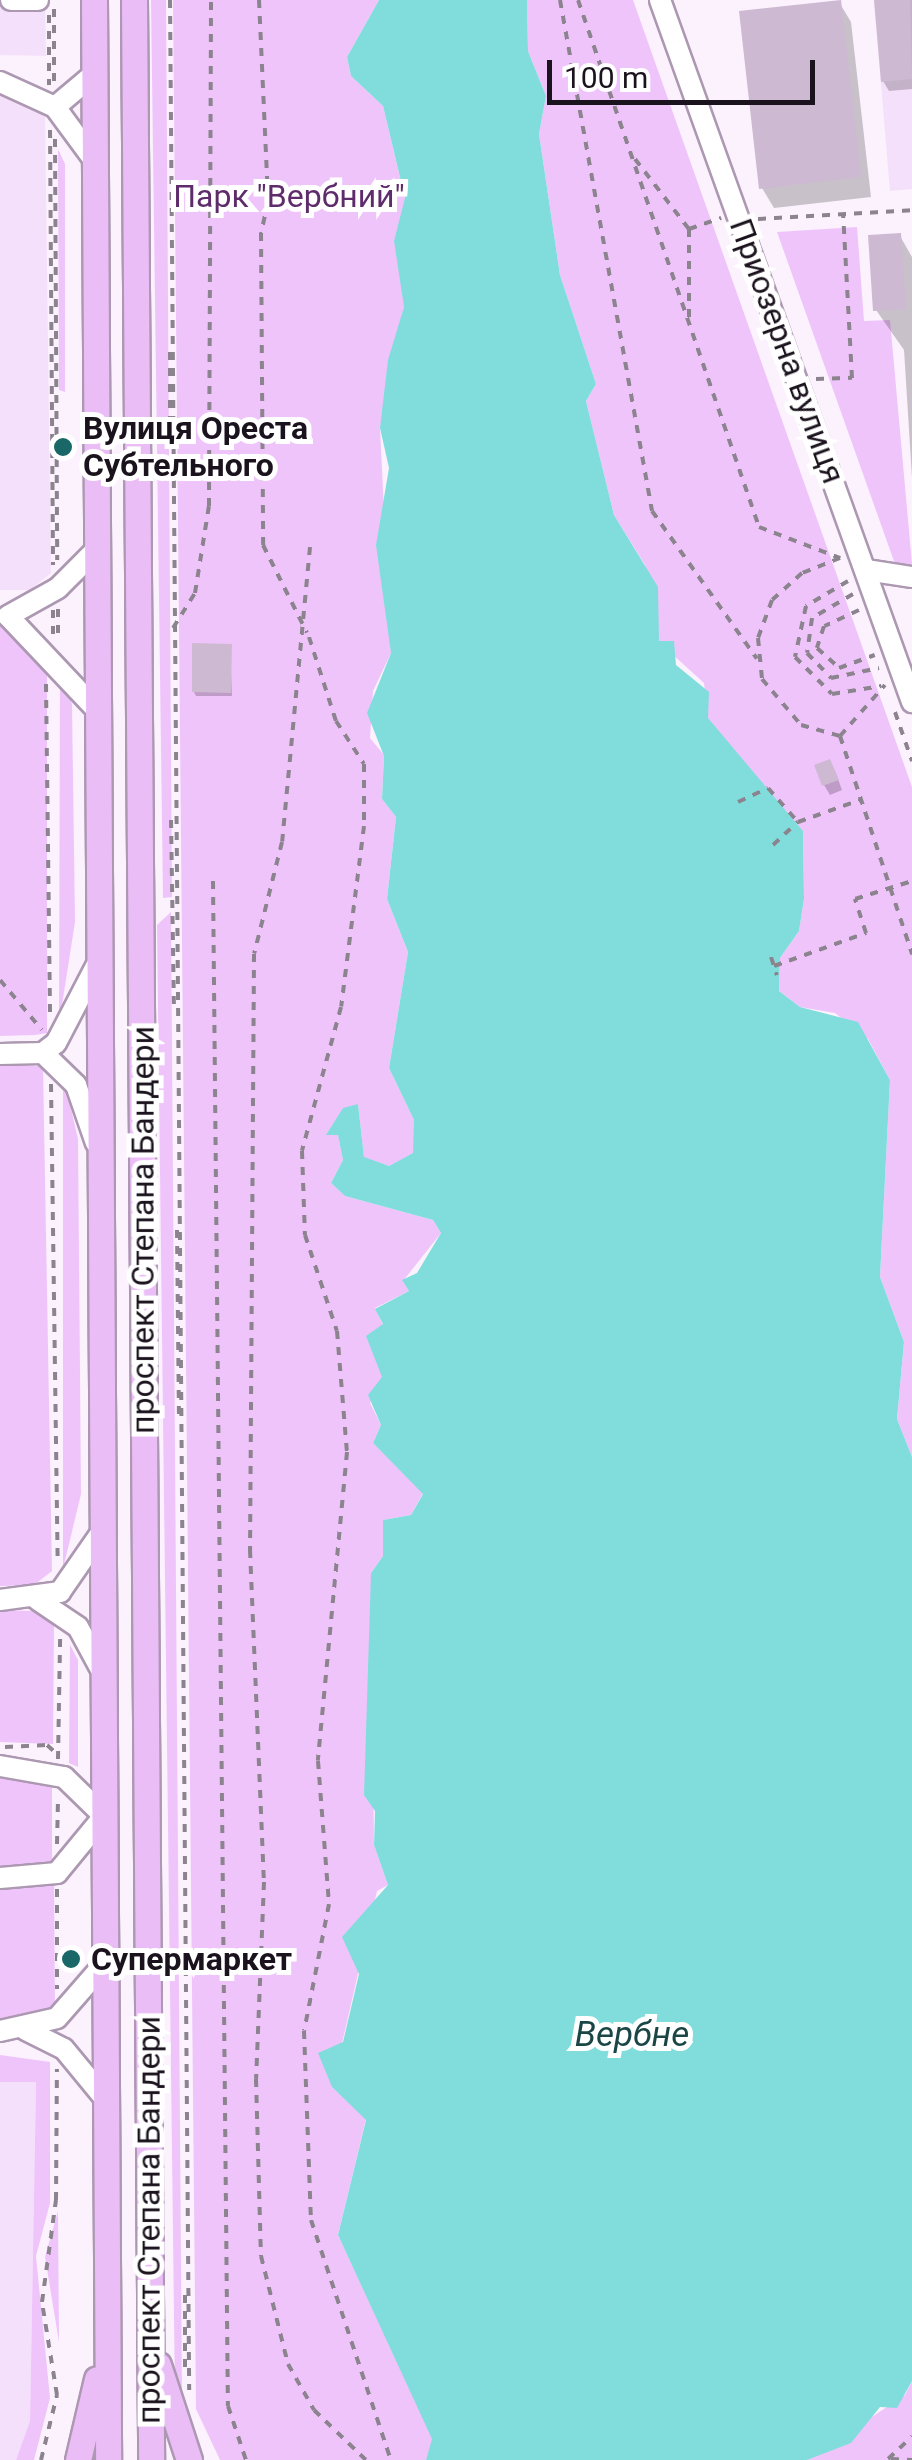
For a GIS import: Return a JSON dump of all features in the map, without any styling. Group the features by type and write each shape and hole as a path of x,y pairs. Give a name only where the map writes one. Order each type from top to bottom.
{"main road":[{"name":"проспект Степана Бандери","path":"94,0 94,707 108,2460"},
{"name":"проспект Степана Бандери","path":"134,0 151,2460"},
{"path":"78,2460 107,2330"},
{"path":"148,2331 189,2460"}],"street":[{"path":"11,0 38,0"},
{"name":"Приозерна вулиця","path":"660,0 857,575 912,702"},
{"path":"52,106 94,74"},
{"path":"0,82 52,106 94,160"},
{"path":"94,552 56,590 4,616 54,661 94,707"},
{"path":"857,575 912,577"},
{"path":"0,1054 48,1050 66,1032 96,966"},
{"path":"48,1050 76,1086 98,1147"},
{"path":"60,1600 103,1530"},
{"path":"0,1600 60,1600"},
{"path":"60,1600 104,1675"},
{"path":"0,1766 60,1763 104,1816 57,1873 0,1878"},
{"path":"0,2031 26,2030 58,2018 105,1963"},
{"path":"26,2030 58,2044 106,2100"}],"path":[{"path":"51,0 56,590 48,1050 60,1600 58,2018"},
{"path":"170,0 171,630 186,2408"},
{"path":"190,2394 171,630 196,593 209,506 211,0"},
{"path":"259,0 268,201 263,545 308,634 336,721 364,764 364,811 341,1007 302,1151 306,1236 337,1331 347,1452 318,1760 329,1904 318,1994 304,2030 311,2220 391,2460"},
{"path":"560,0 652,511 758,658 784,713 840,736 912,954"},
{"path":"578,0 759,527 840,558 802,573 772,600 758,658"},
{"path":"632,156 689,230 689,329"},
{"path":"758,219 912,210"},
{"path":"814,379 852,378 843,214"},
{"path":"689,230 720,218"},
{"path":"310,547 308,634 282,842 254,954 250,1517 264,1882 261,2256 288,2364 314,2410 366,2460"},
{"path":"840,736 886,684 832,694 809,680 793,644 806,606 857,575"},
{"path":"853,594 812,618 807,653 831,678 880,668"},
{"path":"859,610 824,626 817,648 839,668 875,655"},
{"path":"738,802 768,788 798,822"},
{"path":"772,846 798,822 862,800"},
{"path":"214,881 228,2406 246,2460"},
{"path":"774,966 866,932 855,899 912,881"},
{"path":"772,957 777,975"},
{"path":"0,980 48,1050"},
{"path":"0,1747 47,1745 60,1763"},
{"path":"41,2460 57,2395 42,2287 56,2200 58,2044"},
{"path":"888,2460 912,2438"},
{"path":"888,2460 912,2460"}],"shaded area":[{"path":"0,0 45,0 46,56 0,55"},
{"path":"874,0 912,0 912,189 890,191"},
{"path":"0,90 45,114 51,573 30,590 0,590"},
{"path":"36,2081 30,2421 16,2460 0,2460 0,2082"}],"green space":[{"path":"151,0 166,0 172,897 163,898"},
{"name":"Парк \"Вербний\"","path":"173,0 379,0 347,57 351,76 383,106 405,198 404,307 380,428 391,653 373,691 370,738 384,755 382,799 396,817 387,899 408,952 389,1068 414,1120 414,1153 389,1166 364,1158 358,1104 327,1134 338,1134 343,1160 331,1183 345,1196 433,1220 441,1233 403,1281 409,1291 375,1308 383,1325 370,1343 383,1377 370,1403 381,1425 373,1443 423,1493 411,1515 383,1520 383,1556 371,1573 374,1845 388,1885 377,1891 332,2087 366,2119 338,2235 433,2439 426,2460 220,2460 196,2409"},
{"path":"527,0 633,0 912,787 912,1457 897,1419 904,1342 880,1277 890,1080 868,1039 835,1013 800,1007 779,991 780,958 799,931 804,899 803,831 708,719 704,683 659,642 645,565 614,515 586,401 596,384 560,275 539,134 546,96 528,51"},
{"path":"58,149 65,164 65,392 59,390"},
{"path":"857,227 864,321 890,320 912,564 895,564 777,232"},
{"path":"0,625 47,663 47,1033 35,1035 0,1036"},
{"path":"60,675 72,704 75,922 59,1024"},
{"path":"171,912 182,2398 175,2398 157,925"},
{"path":"0,1066 43,1066 52,1571 34,1585 0,1586"},
{"path":"63,1074 78,1139 81,1494 63,1569"},
{"path":"0,1610 34,1611 54,1623 53,1744 0,1742"},
{"path":"70,1645 78,1660 78,1767 69,1763"},
{"path":"37,1775 52,1782 52,1865 0,1869 0,1777"},
{"path":"54,1881 55,2011 0,2022 0,1885"},
{"path":"0,2055 50,2062 50,2203 36,2256 50,2398 34,2460 16,2460 30,2421 36,2082 0,2082"},
{"path":"58,2211 59,2342 45,2257"},
{"path":"912,2381 912,2460 807,2460 905,2395"}],"water":[{"name":"Вербне","path":"379,0 527,0 528,51 546,96 539,134 560,275 596,384 586,401 614,515 658,587 659,641 674,641 676,665 709,692 708,718 803,831 804,899 799,931 780,958 779,991 800,1007 858,1022 890,1080 880,1277 904,1342 897,1419 912,1457 912,2381 897,2408 880,2407 851,2443 807,2460 426,2460 432,2439 338,2235 366,2120 332,2087 318,2053 343,2042 359,1974 342,1937 388,1885 374,1845 375,1811 364,1795 371,1573 383,1556 383,1520 411,1515 423,1494 373,1443 381,1425 368,1395 382,1377 366,1336 383,1324 375,1309 409,1291 402,1280 417,1273 441,1233 433,1220 345,1196 331,1183 343,1160 338,1135 326,1135 343,1108 358,1104 364,1157 389,1166 413,1153 414,1120 389,1068 408,952 387,899 396,817 382,799 384,756 367,713 391,653 376,545 389,468 380,428 388,360 404,307 394,241 405,198 383,106 351,76 347,57"}],"building":[{"path":"841,0 861,177 759,189 739,11"},
{"path":"874,0 910,0 912,79 881,82"},
{"path":"901,233 906,309 873,311 868,235"},
{"path":"192,643 232,644 231,693 192,692"},
{"path":"830,759 839,780 822,786 814,765"}],"place":[{"name":"Вулиця Ореста Субтельного","path":"63,447"},
{"name":"Супермаркет","path":"71,1959"}]}
